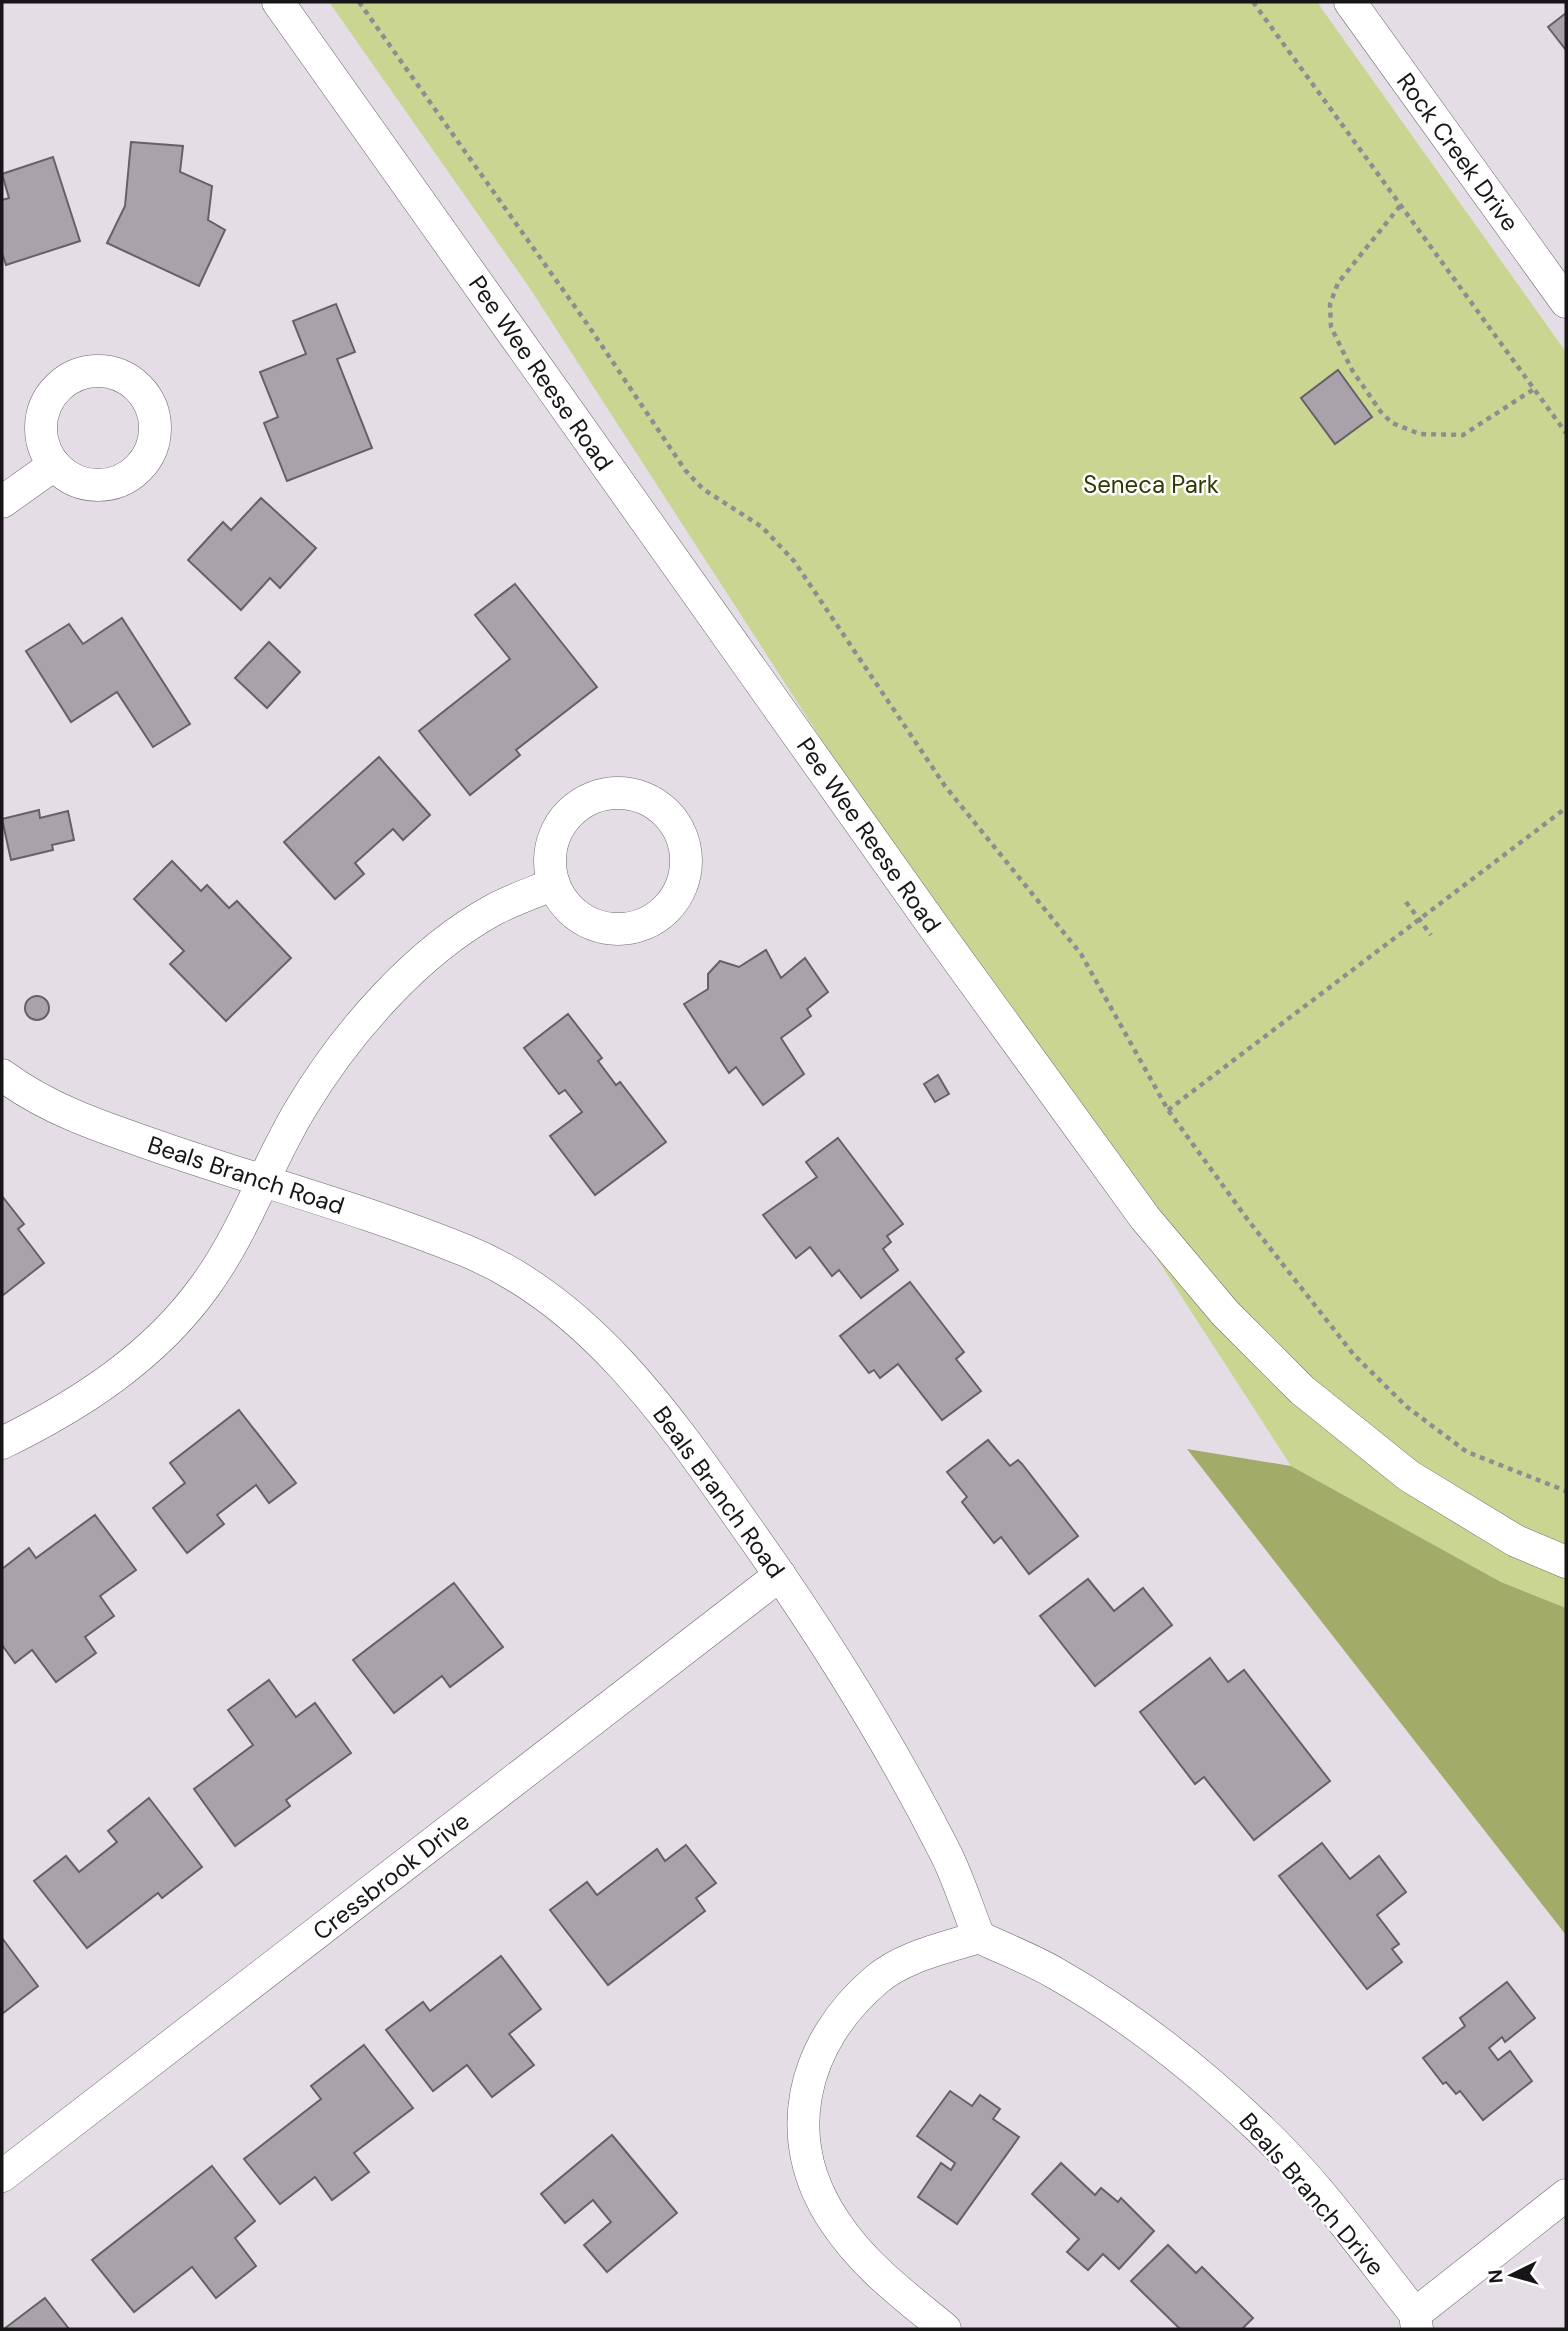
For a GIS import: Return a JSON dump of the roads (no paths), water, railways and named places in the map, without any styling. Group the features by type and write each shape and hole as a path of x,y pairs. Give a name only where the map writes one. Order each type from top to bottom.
{"street":[{"name":"Pee Wee Reese Road","path":"278,2 934,928 1145,1219 1224,1313 1302,1390 1409,1476 1516,1541 1566,1562"},
{"name":"Rock Creek Drive","path":"1355,4 1566,302"},
{"path":"2,502 54,465"},
{"path":"617,792 639,796 658,805 674,821 683,841 686,864 682,887 669,906 650,921 629,929 606,928 583,920 565,905 554,884 549,863 552,842 561,822 576,806 596,796 617,792"},
{"path":"2,1443 57,1416 100,1388 151,1346 205,1286 231,1246 301,1108 359,1026 401,981 458,933 495,909 554,884"},
{"name":"Beals Branch Road","path":"2,1076 31,1096 71,1117 263,1182 304,1193 463,1249 509,1270 548,1296 589,1333 673,1423 780,1575 852,1684 941,1845 979,1937"},
{"name":"Cressbrook Drive","path":"2,2176 780,1575"},
{"path":"945,2329 864,2262 834,2221 817,2189 807,2162 803,2107 810,2072 826,2036 877,1979 908,1960 979,1937"},
{"name":"Beals Branch Drive","path":"979,1937 1052,1972 1096,1998 1190,2067 1260,2129 1334,2211 1416,2322"},
{"path":"1416,2322 1566,2195"}],"park label":[{"name":"Seneca Park","path":"1151,484"}]}
